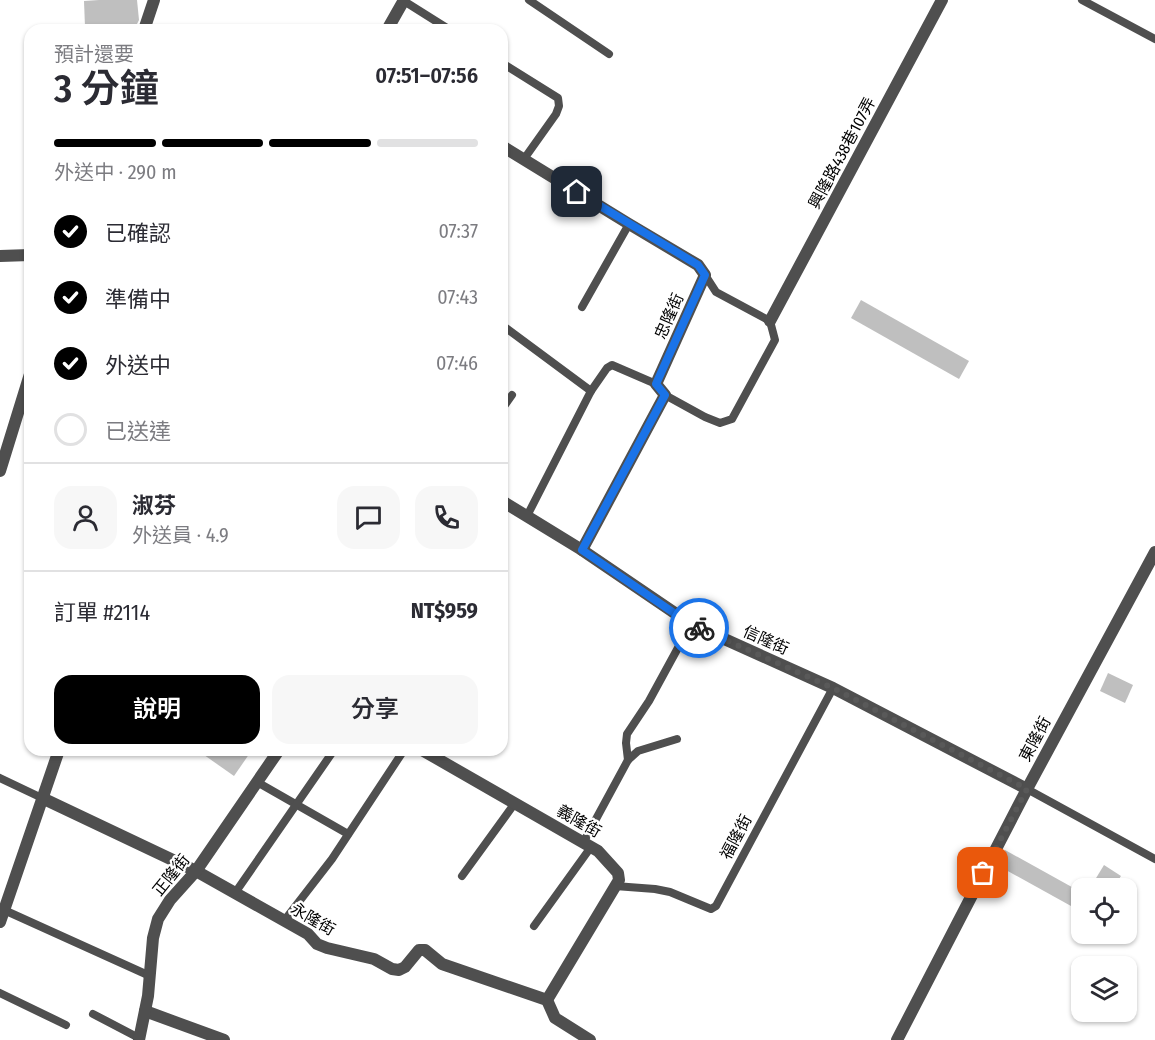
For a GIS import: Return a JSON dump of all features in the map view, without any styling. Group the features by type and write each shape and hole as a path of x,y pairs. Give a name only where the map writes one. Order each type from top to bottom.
{"street":[{"path":"146,24 154,0"},
{"path":"390,24 404,0"},
{"name":"興隆路438巷107弄","path":"770,321 942,0"},
{"path":"508,150 698,265 705,275"},
{"path":"0,256 24,255"},
{"name":"忠隆街","path":"656,384 705,275"},
{"path":"582,550 665,395 656,384"},
{"path":"0,471 24,393"},
{"name":"信隆街","path":"508,505 582,550 690,624 833,688 1027,789"},
{"name":"東隆街","path":"897,1040 1027,789 1155,552"},
{"path":"2,916 57,756"},
{"name":"正隆街","path":"139,1039 148,996 153,938 158,919 170,900 196,871 275,756"},
{"name":"義隆街","path":"433,756 598,851 618,873 615,886"},
{"name":"永隆街","path":"42,798 196,871 308,934 316,944 374,959 392,969 399,970 405,967 419,950 425,950 442,964 547,1000"},
{"path":"590,1040 555,1018 547,1000 615,886"},
{"path":"145,1011 224,1040"}],"lane":[{"path":"404,0 441,24"},
{"path":"529,0 609,54"},
{"path":"1082,0 1155,39"},
{"path":"508,67 558,98 559,106 556,114 524,159"},
{"path":"582,307 630,224"},
{"path":"665,395 720,423 732,419 775,340 770,321 716,292 705,275"},
{"path":"508,329 591,391"},
{"path":"527,516 591,391 607,368 612,365 656,384"},
{"path":"508,401 512,395"},
{"path":"628,760 627,734 649,701 690,624"},
{"name":"福隆街","path":"615,886 655,889 670,892 711,909 717,906 833,688"},
{"path":"534,926 587,845 628,760 638,751 677,739"},
{"path":"235,893 330,756"},
{"path":"284,921 332,859 400,756"},
{"path":"0,778 42,798"},
{"path":"257,782 348,834"},
{"path":"1027,789 1155,859"},
{"path":"462,876 515,803"},
{"path":"2,916 150,976"},
{"path":"0,993 66,1025"},
{"path":"93,1014 139,1039"}],"building":[{"path":"137,0 139,20 137,24 85,24 84,1"},
{"path":"861,300 969,361 959,379 851,318"},
{"path":"1108,673 1133,685 1125,703 1100,691"},
{"path":"206,756 248,756 234,776"},
{"path":"1005,850 1071,887 1071,906 997,865"},
{"path":"1104,865 1121,876 1120,878 1096,878"}],"way so far":[{"path":"699,628 833,688 1027,789 983,873"}],"route":[{"path":"577,192 698,265 705,275 656,384 665,395 582,550 699,628"}]}
